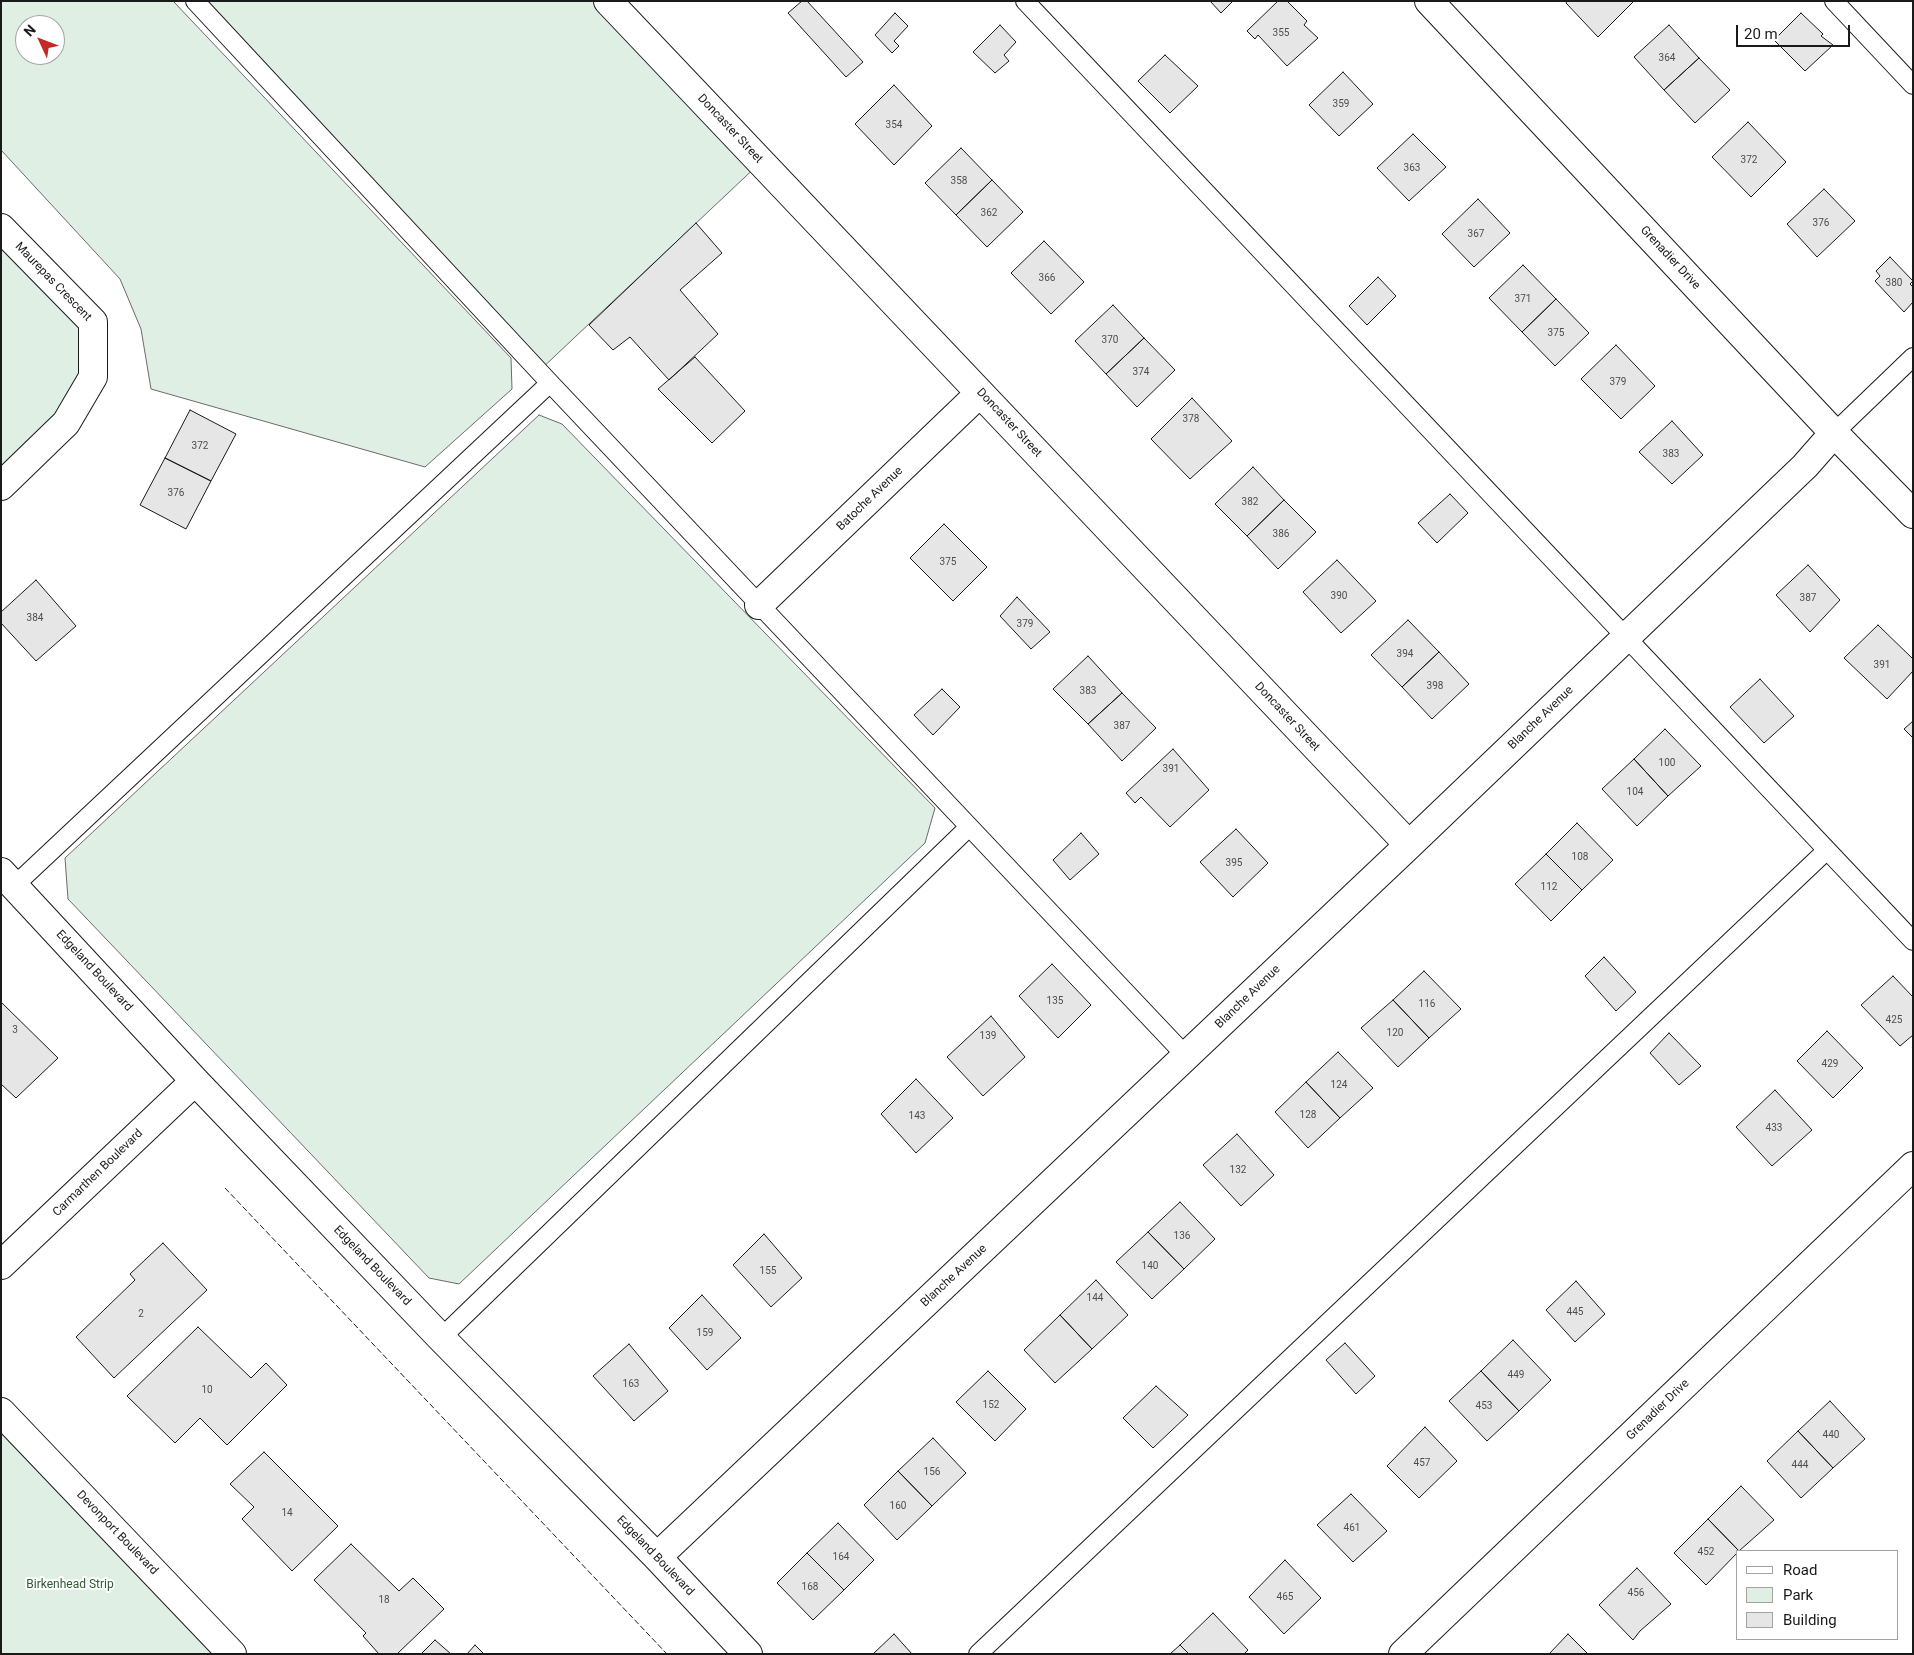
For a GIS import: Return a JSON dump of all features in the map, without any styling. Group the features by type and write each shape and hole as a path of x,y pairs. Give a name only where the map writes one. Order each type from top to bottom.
{"street":[{"name":"Doncaster Street","path":"608,1 1409,845"},
{"name":"Grenadier Drive","path":"1430,1 1834,433 1913,514"},
{"name":"Maurepas Crescent","path":"1,228 93,322 93,376 66,423 1,486"},
{"name":"Batoche Avenue","path":"759,605 980,393"},
{"name":"Blanche Avenue","path":"657,1558 1626,638 1805,466 1834,433"},
{"name":"Edgeland Boulevard","path":"8,879 194,1081 748,1654"},
{"name":"Carmarthen Boulevard","path":"1,1265 194,1081"},
{"name":"Grenadier Drive","path":"1403,1654 1913,1166"},
{"name":"Devonport Boulevard","path":"1,1412 232,1654"}],"lane":[{"path":"195,1 550,384 1186,1056"},
{"path":"1025,1 1913,941"},
{"path":"1834,1 1913,85"},
{"path":"1834,433 1913,357"},
{"path":"8,879 550,384"},
{"path":"441,1338 968,827"},
{"path":"978,1654 1827,850"}],"green space":[{"path":"1,1 173,1 511,358 512,389 425,467 151,389 141,329 120,279 1,150"},
{"path":"195,1 608,1 761,162 539,371"},
{"path":"1,228 93,322 93,377 1,486"},
{"path":"539,415 562,424 935,808 925,843 459,1284 429,1278 68,899 65,858"},
{"name":"Birkenhead Strip","path":"1,1412 232,1654 1,1654"}],"building":[{"path":"802,1 807,1 863,62 846,77 788,13"},
{"path":"1210,1 1233,1 1221,13"},
{"path":"1278,1 1287,1 1307,21 1304,25 1318,38 1287,66 1258,35 1255,39 1247,31"},
{"path":"1567,1 1634,1 1598,37 1566,3"},
{"path":"895,13 908,26 894,41 899,46 892,53 875,35"},
{"path":"1801,13 1823,34 1821,36 1833,45 1805,71 1774,40"},
{"path":"1000,25 1016,42 1004,55 1009,61 995,73 973,52"},
{"path":"1669,25 1699,58 1664,90 1634,57"},
{"path":"1165,55 1198,86 1170,113 1138,81"},
{"path":"1699,58 1730,90 1695,123 1664,90"},
{"path":"1343,72 1373,104 1339,136 1309,105"},
{"path":"894,85 932,126 894,165 855,124"},
{"path":"1748,122 1786,162 1751,197 1712,157"},
{"path":"1413,134 1446,167 1409,201 1377,168"},
{"path":"961,148 992,180 956,215 925,183"},
{"path":"992,180 1023,212 987,247 956,215"},
{"path":"1824,189 1855,221 1817,257 1787,224"},
{"path":"1478,199 1510,233 1474,267 1442,234"},
{"path":"696,223 722,253 680,290 718,334 669,380 630,337 613,350 589,325"},
{"path":"1044,241 1084,282 1051,314 1011,273"},
{"path":"1890,257 1913,281 1910,284 1913,287 1913,302 1904,312 1875,281 1880,276 1876,271"},
{"path":"1523,265 1556,299 1522,332 1489,298"},
{"path":"1378,277 1396,296 1367,325 1349,306"},
{"path":"1556,299 1589,333 1555,366 1522,332"},
{"path":"1113,305 1144,338 1106,374 1075,341"},
{"path":"1144,338 1175,370 1137,407 1106,374"},
{"path":"1616,345 1655,386 1621,419 1581,379"},
{"path":"695,357 745,411 712,443 658,389"},
{"path":"1192,398 1232,441 1190,479 1151,439"},
{"path":"190,410 236,434 211,481 165,458"},
{"path":"1672,421 1703,455 1672,484 1639,452"},
{"path":"165,458 211,481 186,529 140,505"},
{"path":"1253,467 1284,500 1247,536 1215,504"},
{"path":"1450,494 1468,513 1437,543 1418,523"},
{"path":"1284,500 1316,532 1278,569 1247,536"},
{"path":"944,524 987,567 953,601 910,558"},
{"path":"1337,560 1376,601 1341,633 1303,592"},
{"path":"1808,565 1840,600 1810,632 1776,595"},
{"path":"36,580 76,626 36,661 1,623 1,612"},
{"path":"1017,597 1050,632 1031,649 1000,616"},
{"path":"1408,620 1439,652 1402,687 1371,655"},
{"path":"1878,625 1913,659 1913,671 1887,699 1844,658"},
{"path":"1439,652 1469,684 1432,719 1402,687"},
{"path":"1088,656 1122,693 1088,724 1053,689"},
{"path":"1760,679 1794,716 1764,743 1730,707"},
{"path":"942,689 960,707 933,735 914,715"},
{"path":"1122,693 1156,728 1122,761 1088,724"},
{"path":"1913,721 1913,738 1904,729"},
{"path":"1665,729 1701,766 1668,796 1634,759"},
{"path":"1173,749 1209,790 1170,827 1141,797 1135,803 1126,793"},
{"path":"1634,759 1668,796 1637,826 1602,789"},
{"path":"1577,823 1613,860 1582,890 1546,854"},
{"path":"1236,829 1268,863 1233,897 1200,862"},
{"path":"1081,833 1099,854 1070,880 1053,860"},
{"path":"1546,854 1582,890 1551,921 1515,884"},
{"path":"1604,957 1636,992 1616,1011 1585,976"},
{"path":"1052,964 1091,1005 1058,1038 1019,996"},
{"path":"1424,971 1461,1009 1429,1038 1393,1000"},
{"path":"1893,976 1913,997 1913,1035 1900,1046 1861,1005"},
{"path":"1393,1000 1429,1038 1398,1067 1361,1028"},
{"path":"1,1002 58,1058 16,1098 1,1084"},
{"path":"991,1016 1025,1057 983,1096 947,1057"},
{"path":"1827,1031 1863,1068 1833,1098 1797,1061"},
{"path":"1669,1033 1701,1066 1679,1085 1650,1053"},
{"path":"1338,1052 1373,1088 1340,1118 1306,1082"},
{"path":"916,1079 953,1118 916,1153 881,1114"},
{"path":"1306,1082 1340,1118 1308,1148 1275,1112"},
{"path":"1775,1090 1812,1130 1772,1166 1736,1127"},
{"path":"1237,1134 1274,1175 1241,1206 1203,1165"},
{"path":"1180,1202 1215,1239 1184,1269 1148,1232"},
{"path":"1148,1232 1184,1269 1152,1299 1116,1262"},
{"path":"764,1234 802,1278 771,1307 733,1265"},
{"path":"163,1243 207,1290 114,1378 76,1337 135,1280 130,1274"},
{"path":"1096,1280 1128,1315 1092,1349 1060,1315"},
{"path":"1576,1281 1605,1314 1575,1342 1546,1310"},
{"path":"702,1295 741,1338 707,1370 669,1328"},
{"path":"1060,1315 1092,1349 1055,1383 1024,1350"},
{"path":"198,1327 251,1378 266,1363 287,1385 227,1445 200,1418 175,1443 127,1396"},
{"path":"1513,1340 1551,1380 1519,1411 1481,1371"},
{"path":"1345,1343 1375,1376 1356,1394 1326,1360"},
{"path":"629,1344 668,1391 634,1421 593,1376"},
{"path":"988,1371 1026,1409 995,1441 956,1402"},
{"path":"1481,1371 1519,1411 1487,1441 1449,1401"},
{"path":"1156,1386 1188,1415 1153,1448 1123,1418"},
{"path":"1830,1401 1865,1439 1833,1468 1798,1431"},
{"path":"1425,1427 1457,1461 1419,1498 1387,1466"},
{"path":"1798,1431 1833,1468 1801,1498 1767,1461"},
{"path":"933,1438 966,1473 932,1506 898,1471"},
{"path":"264,1452 338,1526 292,1571 242,1519 254,1507 230,1484"},
{"path":"898,1471 932,1506 897,1540 864,1505"},
{"path":"1741,1486 1774,1520 1738,1550 1708,1519"},
{"path":"1351,1494 1387,1531 1353,1562 1317,1525"},
{"path":"1708,1519 1738,1550 1706,1585 1674,1553"},
{"path":"838,1523 874,1560 844,1590 807,1553"},
{"path":"351,1544 399,1591 413,1578 444,1609 397,1654 379,1654 363,1636 366,1633 314,1580"},
{"path":"807,1553 844,1590 813,1620 777,1583"},
{"path":"1285,1560 1321,1598 1284,1634 1249,1597"},
{"path":"1637,1568 1671,1604 1640,1631 1633,1640 1599,1605"},
{"path":"1213,1613 1248,1650 1244,1654 1189,1654 1180,1645"},
{"path":"894,1634 912,1654 873,1654"},
{"path":"1568,1634 1588,1654 1549,1654"},
{"path":"435,1640 451,1654 421,1654"},
{"path":"475,1645 484,1654 467,1654"},
{"path":"1180,1645 1189,1654 1170,1654"}],"fence":[{"path":"225,1188 667,1654"}]}
